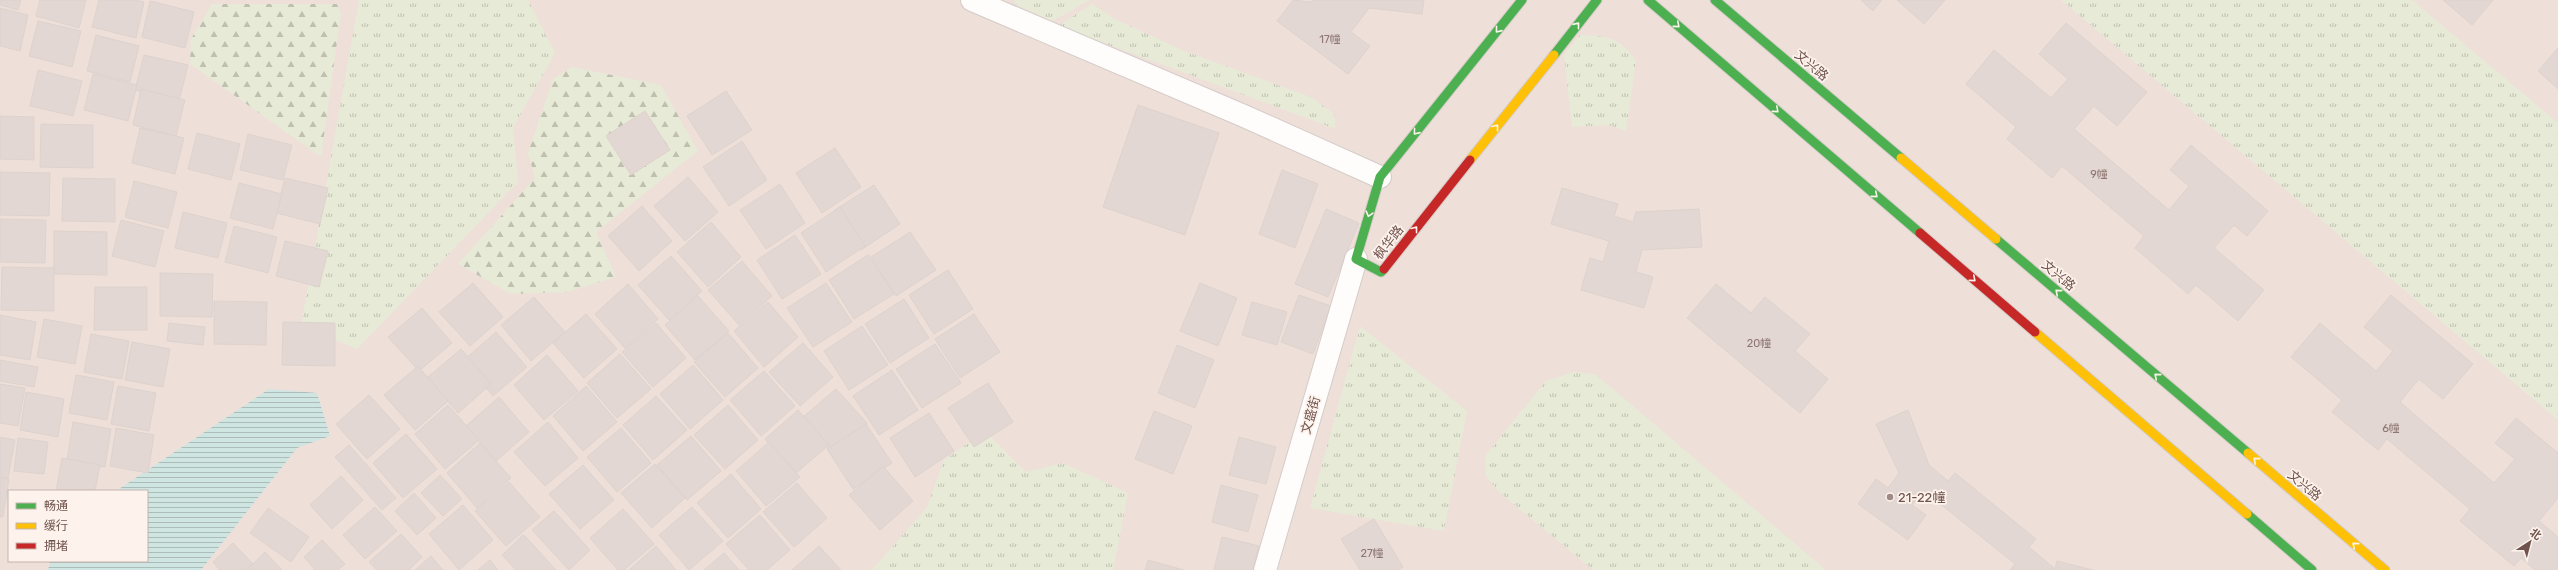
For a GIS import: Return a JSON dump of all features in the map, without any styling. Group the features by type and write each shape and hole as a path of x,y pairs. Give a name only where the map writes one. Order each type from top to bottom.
{"street":[{"path":"972,0 1244,116 1380,177"},
{"name":"枫华路","path":"1522,0 1380,177 1356,259 1381,272 1597,0"},
{"path":"1648,0 2312,570"},
{"name":"文兴路","path":"1715,0 2385,570"},
{"name":"文盛街","path":"1265,570 1356,259"}],"shaded area":[{"path":"0,0 2558,0 2558,570 0,570"}],"green space":[{"path":"359,0 528,0 555,53 513,128 518,182 357,349 301,326"},
{"path":"1014,0 1090,0 1052,21 1015,4"},
{"path":"2061,0 2412,0 2558,123 2558,420"},
{"path":"212,4 337,4 341,13 321,157 190,64 191,39"},
{"path":"1092,4 1115,19 1184,51 1311,97 1334,114 1336,129 1058,26"},
{"path":"1580,35 1598,36 1612,39 1624,47 1636,61 1626,131 1609,125 1572,127 1564,55"},
{"path":"572,67 661,85 698,151 596,232 616,277 567,292 511,294 458,264 535,178 528,153 553,79"},
{"path":"1360,326 1467,411 1444,531 1310,508"},
{"path":"1574,372 1595,374 1826,570 1593,570 1499,492 1486,476 1485,456 1546,381"},
{"path":"985,431 1026,472 1063,463 1128,493 1113,570 872,570 927,507 944,460"}],"water":[{"path":"269,389 317,393 330,436 297,448 201,570 48,570 50,562 148,562 148,490 118,490"}],"building":[{"path":"0,0 21,0 18,10 0,5"},
{"path":"40,0 86,0 79,28 36,16"},
{"path":"99,0 135,0 144,2 136,38 92,27"},
{"path":"1293,0 1311,2 1313,0 1424,0 1422,14 1369,8 1351,32 1370,46 1348,74 1277,21"},
{"path":"1861,0 1882,0 1873,11"},
{"path":"1897,0 1945,0 1924,24"},
{"path":"2443,0 2493,0 2472,25"},
{"path":"150,1 194,12 185,48 142,37"},
{"path":"0,8 28,15 20,51 0,46"},
{"path":"38,21 81,31 72,67 29,56"},
{"path":"2066,23 2147,92 2117,126 2094,106 2074,129 2169,210 2189,186 2170,170 2191,145 2268,211 2247,236 2234,225 2214,248 2264,290 2238,321 2196,285 2188,294 2135,248 2144,236 2062,166 2052,178 2007,139 2016,127 1966,84 1994,50 2051,98 2068,79 2039,54"},
{"path":"96,35 139,46 130,82 87,71"},
{"path":"2558,48 2558,89 2538,71"},
{"path":"144,55 188,65 179,101 135,90"},
{"path":"38,70 82,81 73,116 30,106"},
{"path":"93,74 137,85 128,121 84,110"},
{"path":"141,89 185,100 176,136 133,125"},
{"path":"726,91 752,130 712,155 687,116"},
{"path":"1138,105 1219,133 1185,235 1103,207"},
{"path":"645,111 670,150 631,175 606,136"},
{"path":"0,116 34,117 34,160 0,159"},
{"path":"41,124 93,125 93,168 40,167"},
{"path":"140,128 184,138 175,174 132,163"},
{"path":"197,133 240,144 231,180 188,169"},
{"path":"248,134 292,145 283,180 240,170"},
{"path":"742,141 767,180 729,206 703,167"},
{"path":"835,148 861,187 822,213 796,173"},
{"path":"1282,170 1318,184 1295,248 1259,234"},
{"path":"0,172 50,173 49,216 0,215"},
{"path":"688,177 718,212 685,241 654,206"},
{"path":"63,178 115,179 115,222 62,221"},
{"path":"285,178 328,188 320,224 276,213"},
{"path":"134,181 177,192 168,228 125,217"},
{"path":"239,183 282,194 273,229 230,218"},
{"path":"780,184 805,223 766,249 740,210"},
{"path":"874,185 900,224 861,250 835,210"},
{"path":"1562,188 1618,204 1614,216 1633,222 1636,212 1699,209 1702,247 1642,250 1636,272 1653,277 1644,308 1581,290 1590,258 1603,262 1609,241 1551,224"},
{"path":"642,206 672,241 639,271 608,236"},
{"path":"840,207 865,246 826,272 801,233"},
{"path":"1326,209 1359,223 1328,297 1295,284"},
{"path":"183,212 227,223 218,258 175,248"},
{"path":"0,219 46,220 45,263 0,262"},
{"path":"121,220 164,231 155,267 112,256"},
{"path":"711,222 741,257 708,287 677,252"},
{"path":"234,226 277,237 268,273 225,262"},
{"path":"54,231 107,232 107,275 54,274"},
{"path":"910,232 936,270 896,296 871,257"},
{"path":"795,235 821,274 782,299 757,260"},
{"path":"285,241 328,251 319,287 276,276"},
{"path":"868,255 894,294 854,319 829,280"},
{"path":"671,256 702,291 669,320 638,285"},
{"path":"742,261 772,296 739,325 708,290"},
{"path":"2,267 54,268 54,311 1,310"},
{"path":"948,270 973,309 934,334 909,295"},
{"path":"160,273 213,274 212,317 160,316"},
{"path":"473,283 503,317 470,346 439,312"},
{"path":"826,283 852,322 813,347 787,308"},
{"path":"1200,283 1237,298 1218,346 1180,331"},
{"path":"628,284 658,319 625,348 595,314"},
{"path":"1716,284 1751,313 1765,297 1810,334 1795,351 1828,379 1800,413 1687,318"},
{"path":"95,287 147,287 147,330 94,330"},
{"path":"1299,295 1331,306 1313,354 1281,342"},
{"path":"2391,295 2473,364 2443,399 2419,379 2400,402 2494,483 2515,459 2495,443 2516,418 2558,453 2558,498 2539,521 2558,537 2558,570 2535,570 2521,558 2514,566 2460,521 2470,509 2387,439 2378,450 2332,412 2342,400 2291,357 2320,323 2376,371 2393,351 2364,327"},
{"path":"698,296 729,331 695,360 665,325"},
{"path":"534,297 565,332 531,361 501,325"},
{"path":"904,299 929,338 890,363 865,324"},
{"path":"214,301 267,302 266,345 214,344"},
{"path":"768,302 798,337 764,367 734,331"},
{"path":"1252,302 1287,312 1277,345 1242,335"},
{"path":"422,308 452,343 419,371 388,337"},
{"path":"586,314 617,349 584,378 553,343"},
{"path":"974,314 1000,352 960,378 935,339"},
{"path":"0,315 36,322 30,360 0,355"},
{"path":"44,319 82,326 75,364 37,357"},
{"path":"283,322 335,323 335,366 282,365"},
{"path":"169,323 205,327 203,345 167,341"},
{"path":"656,323 686,358 653,387 622,352"},
{"path":"862,326 888,365 849,390 824,351"},
{"path":"496,332 527,367 493,396 463,361"},
{"path":"728,333 758,368 725,397 694,362"},
{"path":"91,334 129,341 122,379 84,372"},
{"path":"132,342 170,349 163,387 125,380"},
{"path":"803,343 833,377 800,406 769,372"},
{"path":"935,344 961,383 922,408 896,369"},
{"path":"1177,345 1214,360 1195,408 1158,393"},
{"path":"461,349 491,384 458,413 427,378"},
{"path":"620,354 651,389 617,418 587,383"},
{"path":"547,355 578,391 544,420 514,385"},
{"path":"0,360 38,367 34,387 0,381"},
{"path":"693,365 723,400 690,429 660,394"},
{"path":"418,366 448,401 415,430 384,395"},
{"path":"892,370 918,410 879,435 853,396"},
{"path":"764,371 795,406 761,436 730,400"},
{"path":"76,375 114,382 107,420 69,413"},
{"path":"988,383 1013,422 974,447 948,408"},
{"path":"0,384 25,388 18,426 0,423"},
{"path":"118,386 156,393 149,431 111,424"},
{"path":"586,386 617,422 583,451 553,416"},
{"path":"836,389 867,423 833,453 803,417"},
{"path":"26,392 64,399 58,437 20,430"},
{"path":"369,395 400,429 367,459 336,424"},
{"path":"656,396 687,430 653,460 623,425"},
{"path":"499,397 529,432 496,461 466,426"},
{"path":"448,405 479,440 445,469 415,434"},
{"path":"728,405 758,440 725,469 694,435"},
{"path":"798,410 829,445 795,474 765,439"},
{"name":"21-22幢","path":"1908,410 1929,465 1948,481 1955,473 2036,539 2029,547 2055,569 2057,561 2093,570 2010,570 2015,564 1923,490 1912,505 1926,515 1908,540 1858,504 1876,479 1888,488 1899,473 1876,424"},
{"path":"1154,411 1192,426 1173,474 1135,459"},
{"path":"929,413 954,451 915,477 890,438"},
{"path":"73,422 111,429 105,467 67,460"},
{"path":"548,422 578,458 545,486 514,452"},
{"path":"866,424 892,463 853,489 827,449"},
{"path":"116,428 154,435 148,473 110,466"},
{"path":"621,428 651,463 617,492 587,457"},
{"path":"406,434 437,469 403,498 373,463"},
{"path":"691,436 721,471 687,500 657,465"},
{"path":"0,437 15,440 8,478 0,477"},
{"path":"1239,437 1276,447 1266,484 1229,475"},
{"path":"18,438 48,442 44,474 14,471"},
{"path":"769,442 800,477 766,506 736,471"},
{"path":"480,443 511,478 477,508 447,473"},
{"path":"349,445 396,498 382,510 335,457"},
{"path":"62,458 100,465 95,490 56,490"},
{"path":"655,464 685,498 652,528 621,493"},
{"path":"583,465 614,500 580,529 549,494"},
{"path":"883,466 913,501 880,530 849,495"},
{"path":"731,474 761,509 728,538 697,503"},
{"path":"440,475 462,499 443,516 421,493"},
{"path":"341,476 363,500 332,529 310,505"},
{"path":"0,478 9,479 3,517 0,517"},
{"path":"509,482 540,517 506,546 475,511"},
{"path":"797,483 827,518 794,547 763,512"},
{"path":"1221,485 1258,495 1248,532 1212,522"},
{"path":"414,493 436,518 417,535 395,511"},
{"path":"463,505 493,540 459,570 429,534"},
{"path":"375,507 397,531 365,559 343,535"},
{"path":"692,507 723,541 689,570 659,535"},
{"path":"268,508 309,537 291,562 250,533"},
{"path":"623,509 654,544 624,570 618,570 590,538"},
{"path":"554,511 590,550 569,570 532,530"},
{"path":"760,515 790,550 767,570 749,570 726,544"},
{"path":"1374,519 1403,567 1398,570 1360,570 1341,539"},
{"path":"401,534 422,557 409,570 377,570 369,562"},
{"path":"523,535 556,570 516,570 502,555"},
{"path":"1222,537 1259,546 1253,570 1214,570"},
{"path":"322,540 345,564 338,570 315,570 304,557"},
{"path":"233,543 253,564 246,570 220,570 213,562"},
{"path":"656,546 676,570 629,570"},
{"path":"819,546 841,570 792,570"},
{"path":"265,552 282,570 247,570"},
{"path":"724,553 739,570 704,570"},
{"path":"431,556 443,570 415,570"},
{"path":"490,560 498,570 478,570"},
{"path":"1148,560 1184,570 1145,570"}],"traffic: fast":[{"path":"1384,269 1381,272 1356,259 1380,177 1522,0"},
{"path":"1554,55 1597,0"},
{"path":"1648,0 1920,233"},
{"path":"1715,0 1901,158"},
{"path":"1996,239 2248,453"},
{"path":"2247,514 2312,570"}],"traffic: slow":[{"path":"1470,160 1554,55"},
{"path":"1901,158 1996,239"},
{"path":"2035,332 2247,514"},
{"path":"2248,453 2385,570"}],"traffic: jam":[{"path":"1384,269 1470,160"},
{"path":"1920,233 2035,332"}],"place":[{"name":"21-22幢","path":"1890,497"}]}
